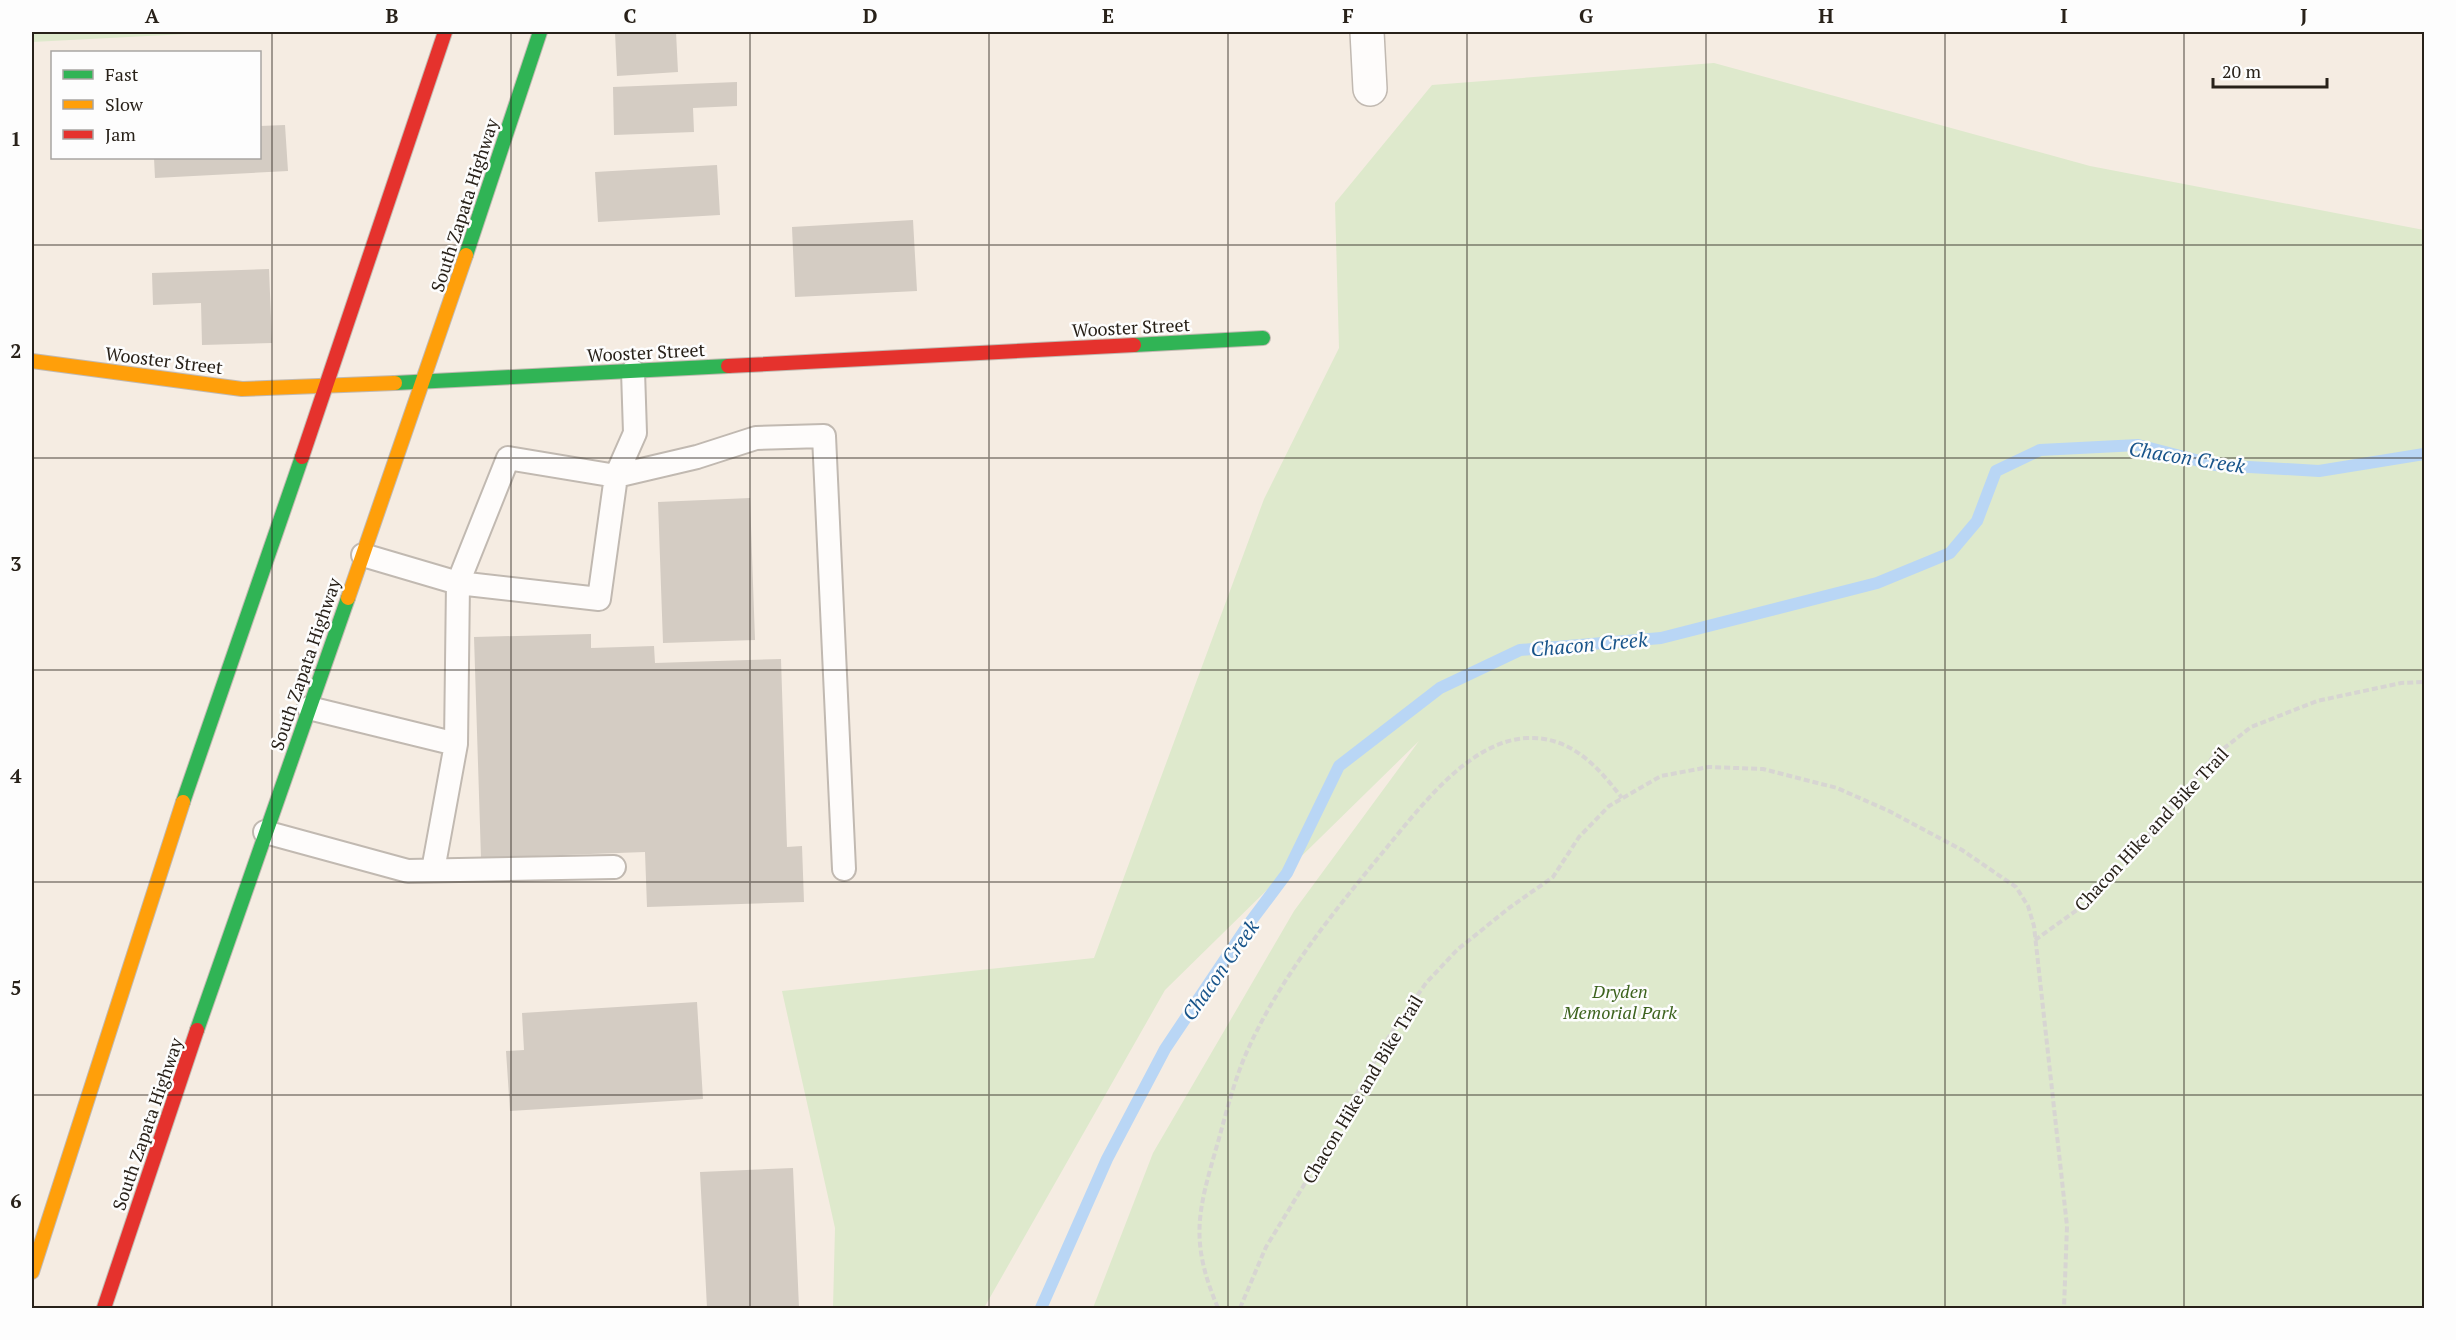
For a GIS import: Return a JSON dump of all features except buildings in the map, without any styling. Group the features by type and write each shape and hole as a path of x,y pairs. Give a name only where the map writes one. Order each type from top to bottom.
{"main road":[{"path":"32,1272 192,775 445,32"},
{"name":"South Zapata Highway","path":"104,1308 265,832 424,382 540,32"},
{"name":"Wooster Street","path":"32,361 242,389 326,387 1263,338"}],"street":[{"path":"1366,32 1370,89"}],"lane":[{"path":"363,555 458,583 599,599 616,476 635,433 633,371"},
{"path":"434,870 456,744 458,583 508,458 616,476 697,457 756,438 824,436 844,869"},
{"path":"309,708 456,744"},
{"path":"265,832 408,871 614,867"}],"path":[{"name":"Chacon Hike and Bike Trail","path":"1239,1308 1266,1247 1315,1167 1391,1033 1426,983 1457,950 1509,908 1553,877 1579,837 1609,806 1661,776 1709,767 1763,769 1837,788 1889,811 1962,850 2016,887 2028,906 2035,940 2081,907 2147,837 2213,757 2251,727 2317,700 2401,683 2424,682"},
{"path":"1218,1308 1205,1278 1199,1252 1198,1232 1204,1190 1230,1100 1248,1047 1282,985 1335,910 1415,814 1465,764 1491,748 1511,740 1529,738 1554,741 1583,755 1602,773 1622,798"},
{"path":"2035,940 2067,1226 2064,1308"},
{"path":"1649,1308 1681,1308"}],"green space":[{"path":"32,32 225,32 32,42"},
{"name":"Dryden Memorial Park","path":"1714,63 2090,166 2424,230 2424,1308 1093,1308 1153,1153 1294,911 1419,741 1165,990 984,1308 833,1308 835,1228 782,991 1094,958 1264,499 1339,348 1335,203 1432,85"}],"waterway":[{"name":"Chacon Creek","path":"1041,1308 1107,1159 1165,1049 1248,925 1287,873 1339,766 1440,688 1520,650 1661,638 1877,583 1950,553 1977,521 1996,471 2040,450 2138,445 2215,465 2319,471 2424,454"}],"traffic: fast":[{"path":"466,255 540,32"},
{"path":"1134,345 1263,338"},
{"path":"395,383 728,366"},
{"path":"183,802 302,457"},
{"path":"197,1030 348,598"}],"traffic: slow":[{"path":"348,598 466,255"},
{"path":"32,361 242,389 395,383"},
{"path":"32,1272 183,802"}],"traffic: jam":[{"path":"302,457 445,32"},
{"path":"728,366 1134,345"},
{"path":"104,1308 197,1030"}]}
